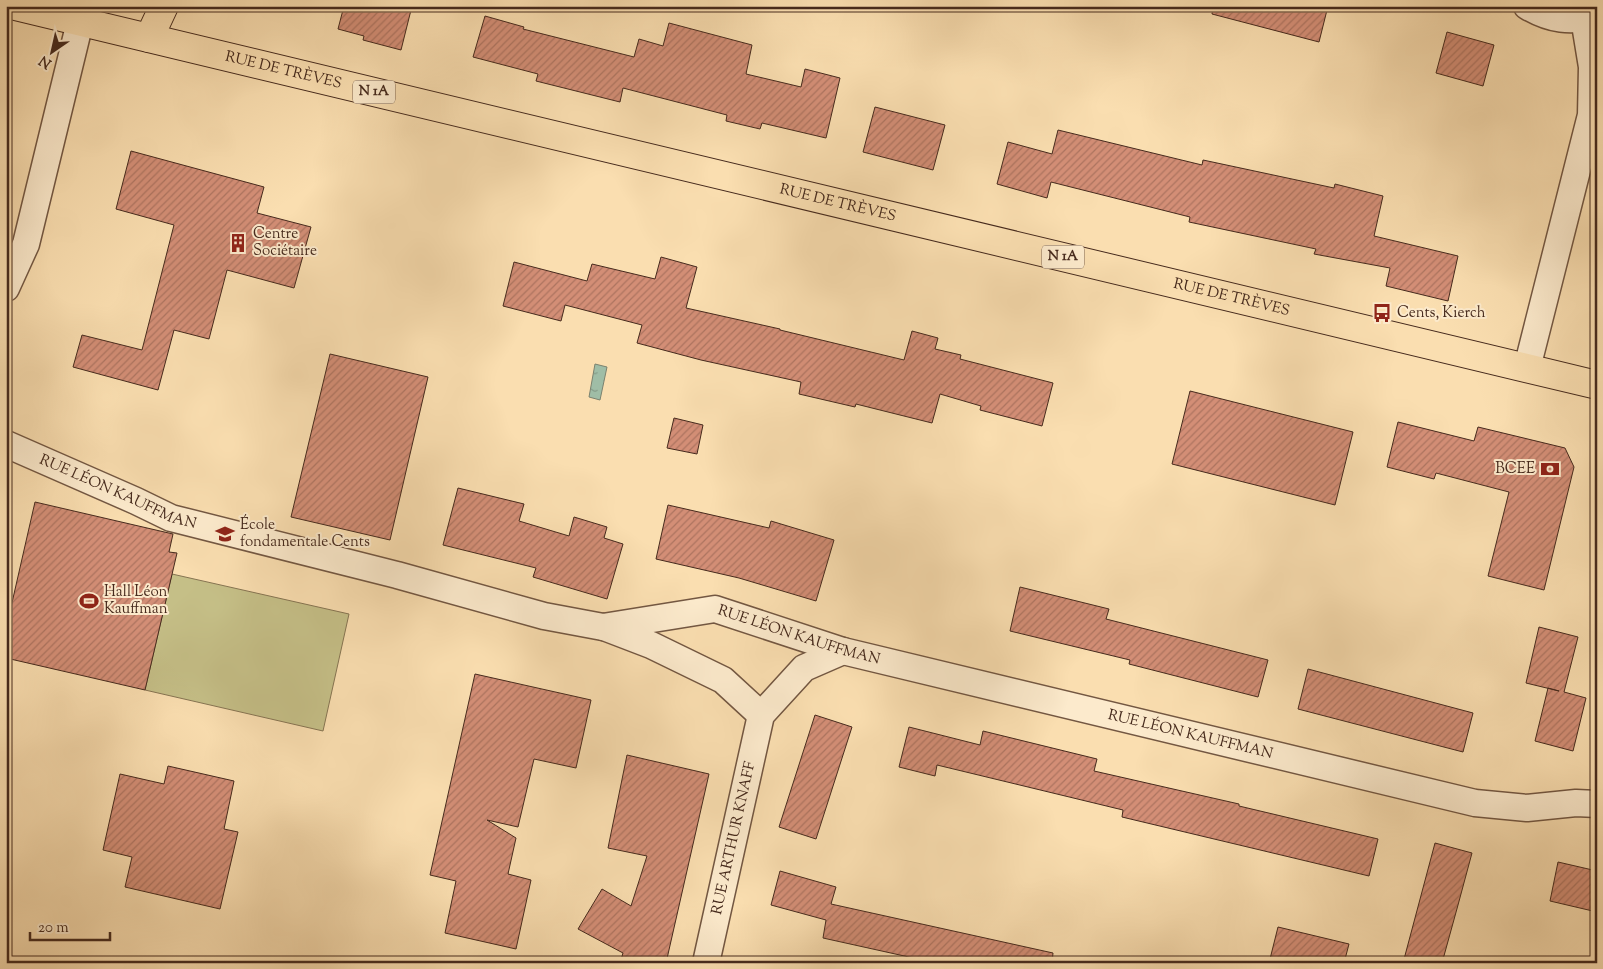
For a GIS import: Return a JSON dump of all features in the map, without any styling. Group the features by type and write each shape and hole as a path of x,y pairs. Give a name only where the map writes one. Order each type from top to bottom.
{"main road":[{"name":"N 1A","path":"15,6 80,22"},
{"path":"149,38 164,6"},
{"name":"RUE DE TRÈVES","path":"80,22 1597,385"}],"street":[{"path":"1527,6 1540,14 1562,21 1588,14 1592,67 1592,115 1527,368"},
{"path":"6,288 26,244 80,22"},
{"name":"RUE LÉON KAUFFMAN","path":"6,444 171,518 397,575 544,616 603,627 715,609 843,650 1475,803 1527,808 1590,799"},
{"path":"603,627 651,645 723,680 761,715"},
{"name":"RUE ARTHUR KNAFF","path":"713,961 761,715 804,668 843,650"}],"shaded area":[{"path":"172,574 349,614 323,731 145,690"}],"water":[{"path":"595,364 607,367 600,400 589,397"}],"building":[{"path":"344,6 412,6 401,50 363,40 364,36 338,29"},
{"path":"1213,6 1328,6 1319,42 1212,14"},
{"path":"485,16 524,27 523,29 634,57 639,39 663,46 669,23 752,45 746,74 801,87 805,69 840,78 826,138 762,123 760,129 726,121 727,115 623,88 620,102 536,81 538,74 473,57"},
{"path":"1447,32 1494,45 1483,86 1436,73"},
{"path":"875,107 945,125 933,170 863,152"},
{"path":"1058,130 1202,165 1203,160 1334,188 1335,184 1383,196 1374,236 1458,256 1448,301 1386,286 1390,268 1314,254 1316,249 1189,222 1190,217 1051,182 1047,198 997,184 1008,142 1052,154"},
{"name":"Centre Sociétaire","path":"131,151 264,187 257,213 311,227 294,288 227,270 209,339 174,330 158,390 73,367 82,335 142,350 174,225 116,209"},
{"path":"661,257 697,267 686,308 904,360 912,331 938,338 935,349 961,355 960,359 1053,383 1042,426 980,410 981,406 940,394 932,423 856,404 855,407 799,394 801,382 701,360 637,343 642,325 565,305 561,321 503,306 514,262 587,281 592,264 655,279"},
{"path":"330,354 428,377 390,540 291,517"},
{"path":"1190,391 1353,432 1335,505 1172,464"},
{"path":"674,418 703,425 697,454 667,448"},
{"path":"1398,422 1474,441 1478,427 1565,448 1574,467 1544,590 1488,576 1509,492 1436,473 1434,479 1387,467"},
{"path":"458,488 524,504 519,521 569,536 574,517 607,527 604,538 623,544 607,599 533,577 536,568 443,545"},
{"name":"Hall Léon Kauffman","path":"35,502 173,534 169,552 177,553 145,690 6,658 6,629"},
{"path":"668,505 769,528 771,521 834,540 816,601 739,578 656,559"},
{"path":"1020,587 1109,609 1106,619 1268,660 1258,697 1129,664 1130,660 1010,631"},
{"path":"1539,627 1578,637 1564,692 1586,698 1573,751 1535,741 1548,688 1526,683"},
{"path":"1308,669 1473,713 1463,752 1298,709"},
{"path":"475,674 591,700 576,768 534,759 518,827 487,820 516,838 508,874 531,880 516,949 445,933 456,881 430,875"},
{"path":"815,715 852,727 816,839 779,827"},
{"path":"909,727 980,745 983,731 1097,759 1094,771 1239,804 1239,806 1378,839 1369,876 1122,817 1123,810 937,765 935,776 899,767"},
{"path":"627,755 709,774 666,963 620,963 623,953 578,929 602,889 631,906 647,856 608,848"},
{"path":"168,766 234,781 224,829 238,832 220,909 125,887 132,857 103,850 120,774 164,784"},
{"path":"1435,843 1472,853 1442,963 1403,963"},
{"path":"1558,862 1597,871 1597,912 1550,901"},
{"path":"780,871 836,887 831,904 1053,953 1052,963 936,963 823,938 826,920 771,905"},
{"path":"1278,927 1349,944 1344,963 1269,963"}],"place":[{"name":"Centre Sociétaire","path":"238,243"},
{"name":"Cents, Kierch","path":"1382,313"},
{"name":"BCEE","path":"1550,469"},
{"name":"École fondamentale Cents","path":"225,534"},
{"name":"Hall Léon Kauffman","path":"89,601"}]}
